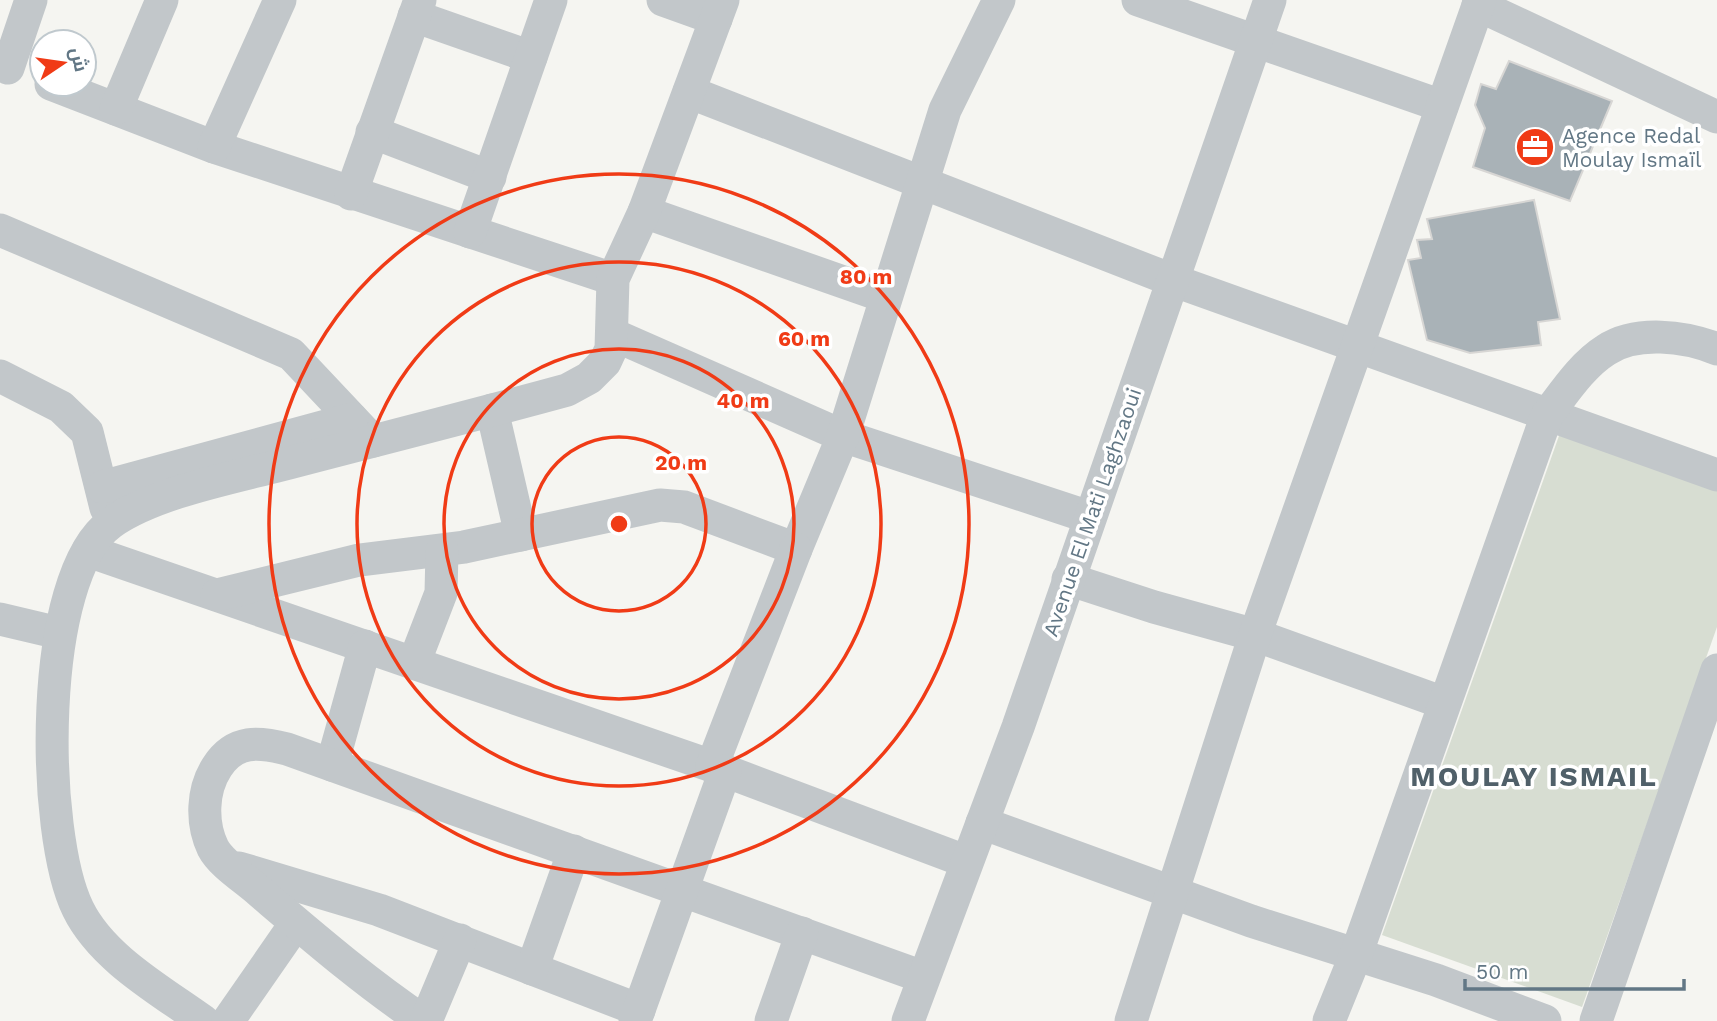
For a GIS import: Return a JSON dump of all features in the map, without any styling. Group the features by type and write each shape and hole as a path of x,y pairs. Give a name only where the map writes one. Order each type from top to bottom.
{"street":[{"path":"28,75 4,66 31,0"},
{"path":"116,109 162,0"},
{"path":"214,147 280,0"},
{"path":"470,232 551,0"},
{"path":"102,486 363,430 492,410 568,390 589,378 605,362 614,335 613,279 644,212 719,10 663,0"},
{"path":"230,866 379,910 532,969 637,1016 682,891 719,769 796,549 843,436 949,100 999,0"},
{"path":"1138,0 1442,106"},
{"name":"Avenue El Mati Laghzaoui","path":"908,1021 965,861 982,823 1270,0"},
{"path":"1130,1021 1255,635 1479,2 1717,117"},
{"path":"351,194 417,8 531,57"},
{"path":"689,92 1172,280 1717,475"},
{"path":"87,98 214,147 613,279"},
{"path":"372,132 490,177"},
{"path":"644,212 886,297"},
{"path":"0,230 290,354 363,430"},
{"path":"614,335 843,436 1089,517"},
{"path":"1329,1021 1357,952 1547,415 1578,376 1606,349 1651,337 1674,337 1717,349"},
{"path":"0,376 61,407 87,432 110,524"},
{"path":"492,410 521,535"},
{"path":"203,1021 110,950 92,932 77,908 67,876 55,796 52,733 59,633 67,596 88,551 110,524 190,489 363,430"},
{"path":"217,595 359,560 442,551 660,505 684,507 796,549"},
{"path":"88,551 719,769 965,861"},
{"path":"414,663 441,593 442,551"},
{"path":"1068,579 1154,607 1255,635 1444,704"},
{"path":"0,619 59,633"},
{"path":"332,765 365,646"},
{"path":"1596,1021 1717,670"},
{"path":"460,940 425,1021 340,960 214,850 205,821 209,785 225,755 242,744 264,743 923,977"},
{"path":"982,823 1171,893 1357,952 1545,1021"},
{"path":"532,969 573,852"},
{"path":"228,1021 296,923"},
{"path":"771,1021 802,933"}],"shaded area":[{"path":"1560,433 1717,489 1717,627 1582,1007 1382,935"}],"building":[{"name":"Agence Redal Moulay Ismaïl","path":"1509,61 1612,101 1570,201 1473,167 1485,128 1475,105 1481,84 1496,89"},
{"path":"1534,200 1560,319 1538,322 1541,345 1470,353 1427,340 1408,260 1421,258 1417,240 1432,239 1427,219"}],"place":[{"name":"Agence Redal Moulay Ismaïl","path":"1535,147"}],"district":[{"name":"MOULAY ISMAIL","path":"1534,776"}]}
